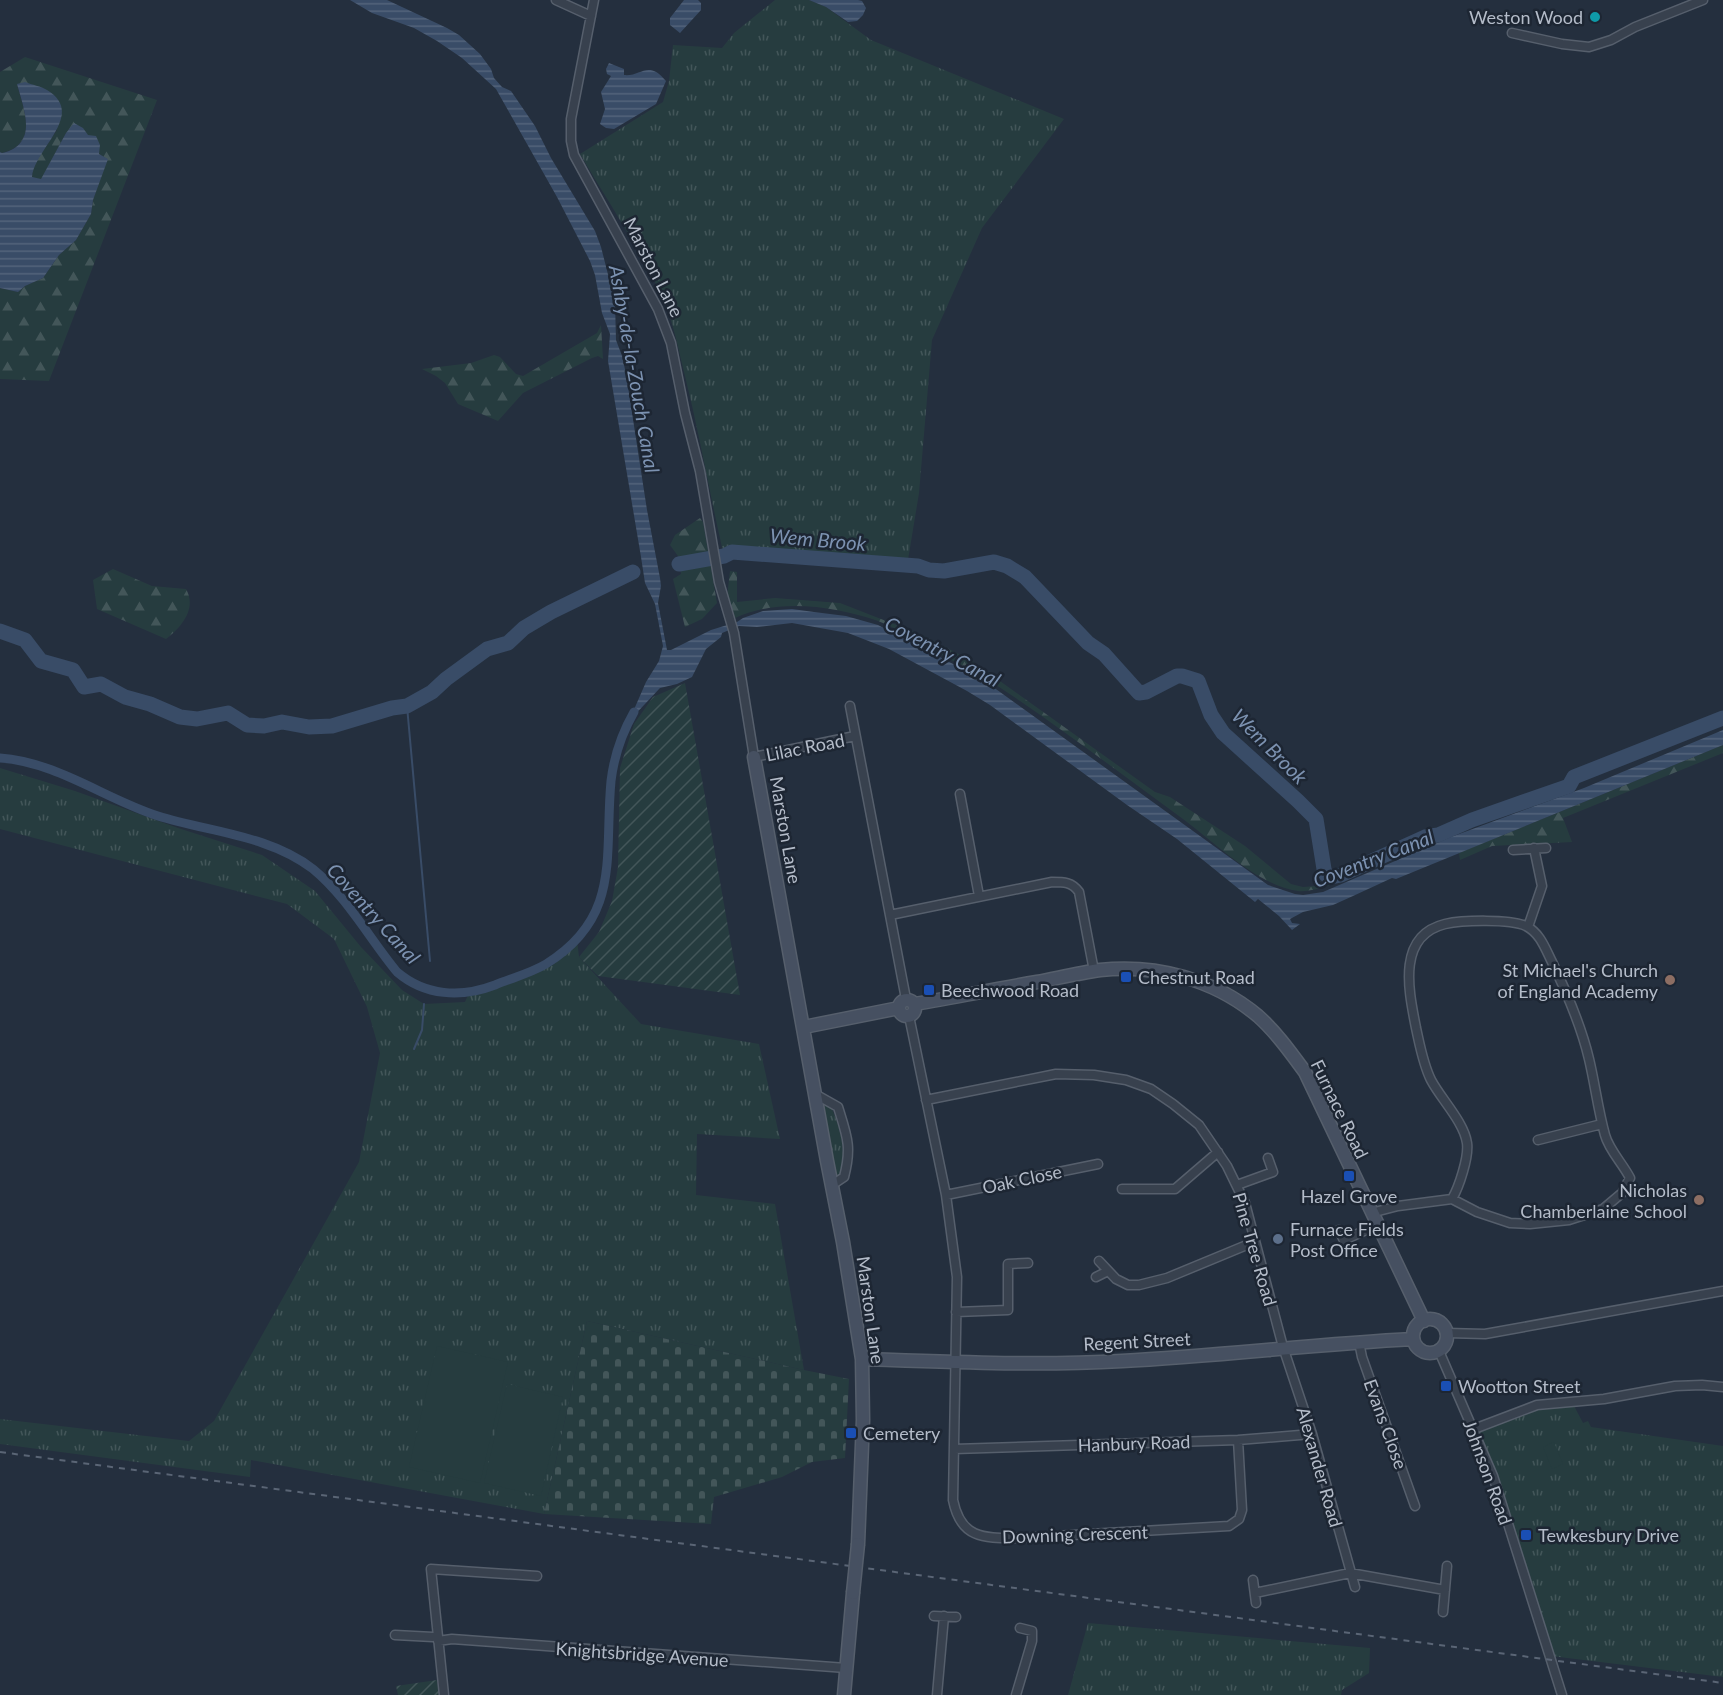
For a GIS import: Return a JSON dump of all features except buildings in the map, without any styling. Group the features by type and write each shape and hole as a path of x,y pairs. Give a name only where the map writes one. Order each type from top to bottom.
{"street":[{"path":"556,0 591,16"},
{"name":"Marston Lane","path":"594,0 571,119 571,141 574,155 658,309 671,343 700,471 716,564 735,633 754,757 862,1359 863,1420 858,1544 844,1695"},
{"path":"1512,33 1562,44 1589,46 1611,40 1635,27 1703,0"},
{"path":"849,706 946,1195 957,1277 956,1362"},
{"name":"Lilac Road","path":"754,757 855,736"},
{"path":"960,794 979,897"},
{"path":"1528,927 1542,886 1534,848"},
{"path":"1513,850 1546,848"},
{"path":"890,915 1052,882 1064,882 1074,885 1079,892 1094,971"},
{"path":"1344,1240 1398,1206 1452,1200 1477,1212 1510,1223 1530,1224 1569,1220 1603,1209 1622,1193 1630,1178 1605,1138 1581,1032 1548,955 1538,934 1514,921 1457,922 1438,926 1425,934 1415,946 1410,961 1409,992 1424,1065 1432,1082 1464,1131 1468,1145 1459,1188 1452,1200"},
{"name":"Furnace Road","path":"804,1027 1094,971 1132,969 1165,971 1184,976 1220,992 1259,1017 1291,1052 1305,1072 1424,1321"},
{"name":"Pine Tree Road","path":"926,1100 1056,1074 1109,1076 1151,1089 1173,1104 1199,1125 1237,1185 1245,1203 1283,1347"},
{"path":"815,1094 828,1099 837,1107 848,1138 849,1158 844,1177 832,1185"},
{"path":"1538,1140 1602,1124"},
{"path":"1122,1189 1175,1189 1218,1152"},
{"path":"1237,1185 1273,1172 1268,1158"},
{"name":"Oak Close","path":"946,1195 1098,1164"},
{"path":"1339,1230 1348,1249"},
{"path":"1099,1261 1116,1280 1128,1285 1139,1285 1167,1278 1254,1242"},
{"path":"956,1312 1008,1310 1008,1264 1028,1263"},
{"path":"1096,1277 1108,1271"},
{"path":"1447,1333 1485,1334 1723,1291"},
{"path":"1424,1321 1438,1321 1447,1333 1446,1343 1438,1351 1425,1353 1417,1347 1413,1339 1414,1330 1424,1321"},
{"name":"Regent Street","path":"862,1359 1039,1363 1121,1361 1413,1339"},
{"name":"Evans Close","path":"1359,1342 1362,1357 1415,1506"},
{"name":"Alexander Road","path":"1283,1347 1312,1434 1355,1587"},
{"name":"Johnson Road","path":"1438,1351 1493,1476 1562,1695"},
{"name":"Downing Crescent","path":"956,1362 953,1500 957,1517 970,1532 987,1538 1228,1526 1239,1520 1242,1510 1238,1440"},
{"path":"1474,1429 1537,1405 1633,1395 1675,1386 1702,1384 1723,1388"},
{"name":"Hanbury Road","path":"954,1449 1238,1440 1312,1434"},
{"path":"1443,1612 1447,1566"},
{"path":"444,1695 431,1569 537,1576"},
{"path":"1255,1593 1350,1573 1445,1590"},
{"path":"1253,1580 1256,1603"},
{"path":"934,1616 956,1617"},
{"path":"937,1695 944,1616"},
{"path":"1016,1695 1032,1641 1032,1630 1020,1628"},
{"name":"Knightsbridge Avenue","path":"395,1635 846,1668"}],"green space":[{"path":"775,0 809,0 826,7 871,40 1064,119 982,228 932,340 919,493 907,566 753,552 732,552 724,556 690,398 668,310 645,263 580,154 663,102 669,81 673,45 722,48 734,33"},
{"path":"25,57 157,100 49,381 0,379 0,288 18,292 25,286 43,278 59,255 76,240 91,214 93,200 107,159 66,133 41,180 32,177 33,166 57,130 17,85 25,115 25,134 14,149 0,152 0,72"},
{"path":"601,325 603,359 598,356 592,358 523,393 498,421 458,404 445,383 422,369 471,363 494,355 500,357 516,374 523,376 597,333"},
{"path":"700,518 703,522 717,603 702,619 685,627 673,579 681,574 678,556 670,545 675,535"},
{"path":"113,569 152,586 186,589 190,603 189,610 182,623 166,639 97,609 93,580"},
{"path":"730,571 737,572 737,602 775,598 840,603 922,635 972,661 1155,792 1170,797 1245,846 1291,884 1303,887 1316,886 1438,839 1325,887 1301,891 1283,888 1253,873 1183,819 1012,695 981,675 894,628 843,611 806,606 769,608 735,618 731,616 727,597"},
{"path":"685,683 740,995 598,976 579,957 599,932 612,901 618,867 620,768 634,724 653,697"},
{"path":"1723,745 1723,753 1563,818 1572,842 1492,846 1460,860 1459,853"},
{"path":"0,768 75,791 262,855 315,891 361,947 402,990 424,1004 465,1002 469,993 545,965 577,940 579,957 641,1024 759,1044 780,1139 697,1134 696,1195 775,1204 804,1370 587,1321 544,1514 251,1460 250,1477 0,1444 0,1419 189,1441 214,1421 359,1162 380,1053 367,1007 334,939 287,904 0,829"},
{"path":"819,1100 830,1105 842,1139 841,1175 834,1178"},
{"path":"587,1321 849,1379 845,1458 812,1462 782,1477 714,1497 711,1524 544,1514"},
{"path":"437,1346 508,1362 480,1483 409,1467"},
{"path":"507,1384 563,1397 541,1496 484,1483"},
{"path":"1573,1404 1583,1423 1588,1421 1591,1427 1723,1446 1723,1677 1551,1656 1477,1430 1538,1407"},
{"path":"1554,1442 1563,1464 1552,1469 1543,1447"},
{"path":"1088,1623 1370,1648 1369,1673 1342,1690 1341,1695 1068,1695"},
{"path":"437,1680 439,1695 398,1695 396,1686"}],"water":[{"path":"350,0 387,0 447,28 459,35 480,54 491,69 494,78 502,87 511,91 535,126 551,158 595,231 615,302 616,340 626,374 660,578 658,603 667,650 711,630 763,611 792,609 846,616 878,625 982,679 1268,885 1303,895 1323,892 1451,837 1584,788 1723,730 1723,745 1396,879 1392,878 1333,905 1303,912 1290,919 1292,923 1300,924 1292,930 1258,899 1255,902 1177,839 990,705 889,649 848,633 792,623 757,627 739,626 722,633 721,637 706,649 692,677 660,688 629,721 646,682 659,661 663,646 655,604 645,583 608,361 610,334 602,313 590,261 496,89 462,58 437,41 414,28 372,13"},
{"path":"684,0 698,0 701,3 701,10 680,33 670,25 670,18"},
{"path":"809,0 858,0 862,1 866,8 857,21 848,22 826,7"},
{"path":"609,63 624,69 624,75 649,70 654,71 666,81 656,104 614,129 600,124 605,109 601,92 611,76 607,74 606,69"},
{"path":"25,82 47,90 58,99 62,110 60,121 35,166 32,177 41,179 66,133 74,123 83,128 88,135 96,136 100,145 99,154 108,159 93,200 91,214 76,240 59,255 43,278 25,286 18,292 0,288 0,152 14,149 25,134 25,115 17,84"}],"waterway":[{"name":"Wem Brook","path":"679,564 724,556 732,552 918,566 929,570 944,571 994,562 1007,566 1025,577 1088,643 1104,654 1139,693 1146,692 1177,676 1198,681 1211,715 1223,733 1316,819 1324,869 1326,875 1331,877 1341,875 1425,837 1438,835 1472,820 1569,786 1574,777 1723,718"},
{"name":"Wem Brook","path":"0,631 25,640 41,661 73,670 84,687 101,684 125,697 150,704 180,717 197,719 228,713 247,725 264,726 282,722 309,727 332,726 392,708 407,706 432,692 487,649 508,643 524,628 551,612 633,572"},
{"path":"407,706 430,961"},
{"name":"Coventry Canal","path":"0,758 41,766 138,809 258,842 296,858 313,869 337,892 397,972 419,986 456,993 482,989 546,964 570,946 587,926 598,905 604,883 614,763 622,736 634,712"},
{"path":"414,1049 422,1030 424,1004"}],"railway":[{"path":"0,1452 1723,1683"}],"place":[{"name":"Weston Wood","path":"1595,17"},
{"name":"Chestnut Road","path":"1126,977"},
{"name":"St Michael's Church of England Academy","path":"1670,980"},
{"name":"Beechwood Road","path":"929,990"},
{"name":"Hazel Grove","path":"1349,1176"},
{"name":"Nicholas Chamberlaine School","path":"1699,1200"},
{"name":"Furnace Fields Post Office","path":"1278,1239"},
{"name":"Wootton Street","path":"1446,1386"},
{"name":"Cemetery","path":"851,1433"},
{"name":"Tewkesbury Drive","path":"1526,1535"}],"water label":[{"name":"Ashby-de-la-Zouch Canal","path":"635,369"}]}
